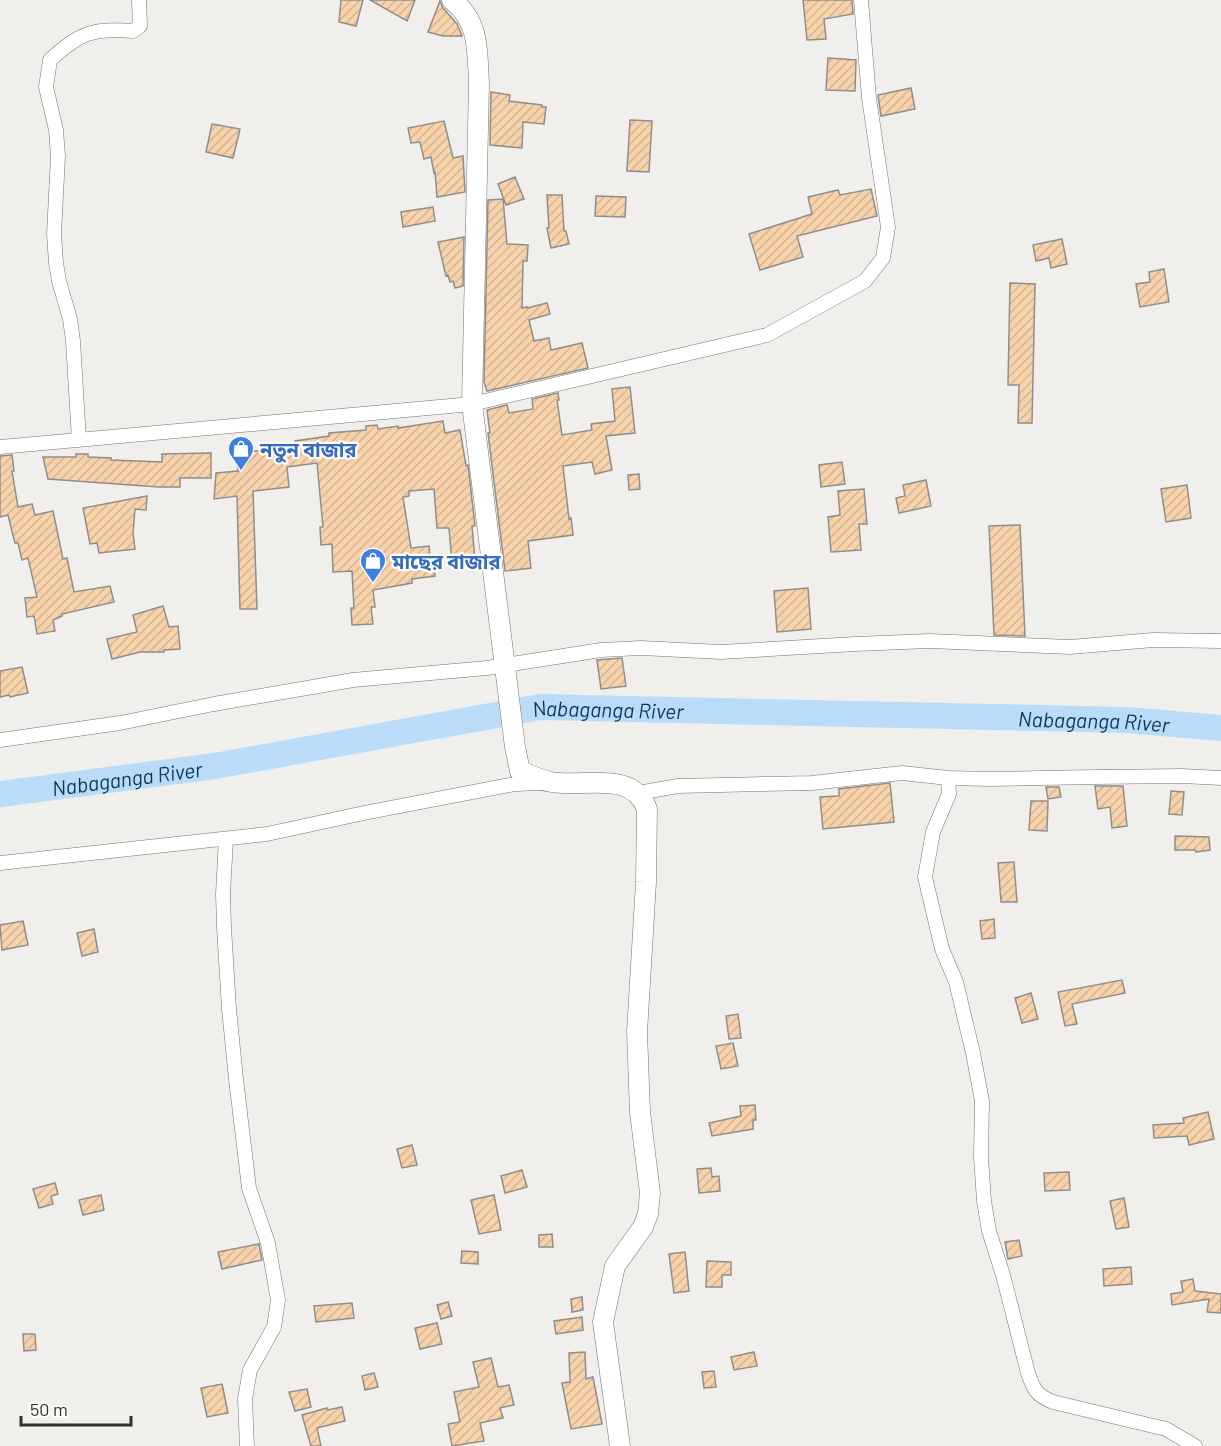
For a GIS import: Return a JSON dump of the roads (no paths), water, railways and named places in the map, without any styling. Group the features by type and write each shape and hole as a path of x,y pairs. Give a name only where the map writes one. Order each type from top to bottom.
{"main road":[{"path":"452,0 464,10 476,37 479,83 472,404 515,747 520,771 551,782 611,783 626,786 638,793 647,809 646,882 637,1032 640,1112 650,1193 648,1214 643,1227 615,1266 603,1322 621,1446"}],"street":[{"path":"79,440 73,341 70,319 58,281 56,263 54,234 57,147 56,130 46,87 50,60 72,40 88,33 114,30 133,31 140,26 139,0"},
{"path":"0,447 472,404 767,335 865,281 883,258 888,227 869,98 861,0"},
{"path":"0,740 120,723 353,680 506,674 601,650 641,648 721,652 930,641 1070,647 1153,640 1221,641"},
{"path":"638,793 678,786 812,783 902,773 948,778 1027,780 1182,776 1221,778"},
{"path":"948,778 949,794 933,832 924,877 942,949 956,982 973,1053 982,1101 981,1157 989,1231 1003,1275 1028,1373 1040,1396 1053,1402 1166,1429 1194,1446"},
{"path":"0,863 267,834 515,784 551,782"},
{"path":"226,839 224,927 235,1067 249,1188 268,1243 278,1300 274,1327 250,1370 245,1399 247,1446"}],"waterway":[{"name":"Nabaganga River","path":"0,794 215,766 540,707 1126,720 1221,728"}],"place":[{"name":"নতুন বাজার","path":"241,472"},
{"name":"মাছের বাজার","path":"373,584"}]}
